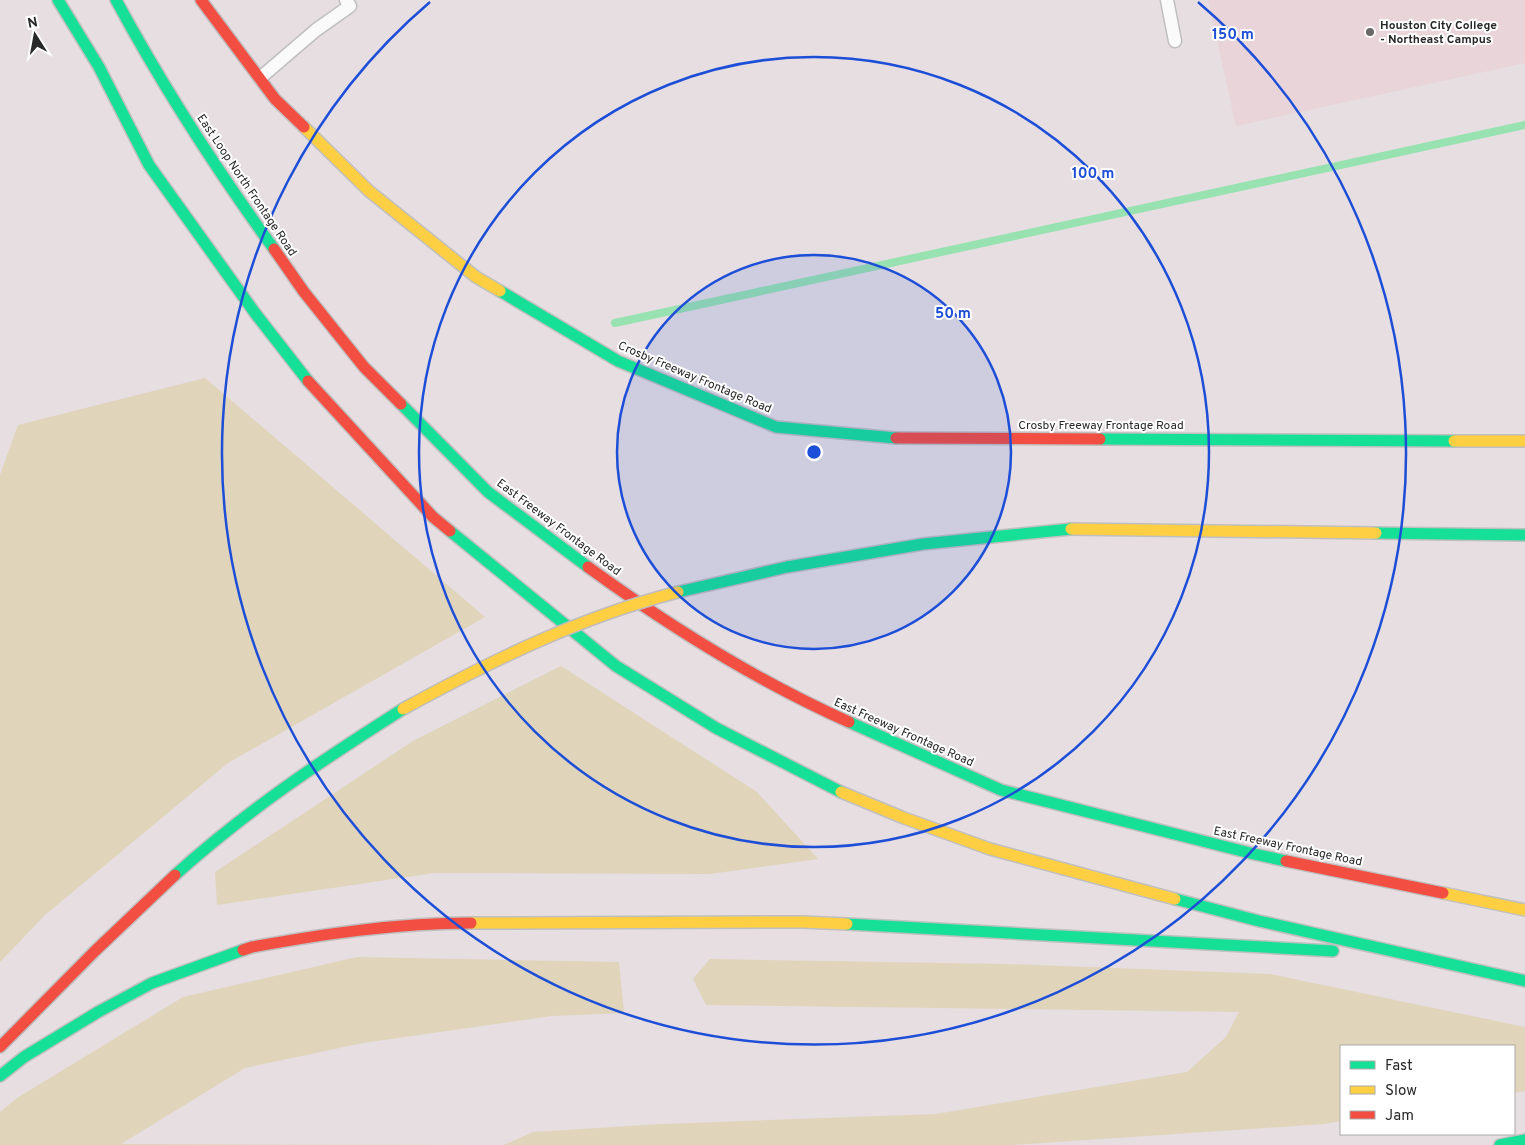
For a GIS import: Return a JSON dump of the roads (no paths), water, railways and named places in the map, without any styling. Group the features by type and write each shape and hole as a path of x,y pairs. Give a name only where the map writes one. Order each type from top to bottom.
{"main road":[{"path":"58,0 99,67 149,165 255,313 303,375 433,517 616,666 716,728 841,792 930,828 990,849 1092,878 1259,921 1525,981"},
{"name":"East Loop North Frontage Road","path":"116,0 149,60 202,146 304,292 370,374"},
{"name":"Crosby Freeway Frontage Road","path":"201,0 275,99 369,191 476,277 618,361 776,427 882,438 1525,441"},
{"name":"East Freeway Frontage Road","path":"370,374 488,492 556,544 620,590 704,646 821,710 1000,790 1254,854 1525,910"},
{"path":"0,1047 145,902 263,802 322,761 403,709 471,672 606,614 675,593 787,567 923,544 1082,528 1525,535"},
{"path":"0,1076 24,1057 98,1012 152,983 252,947 326,934 431,923 803,922 1245,946 1436,962"},
{"path":"1500,1145 1525,1140"}],"lane":[{"path":"260,78 316,30 350,6 346,0"},
{"path":"1166,0 1174,41"}],"waterway":[{"path":"615,323 1525,125"}],"place":[{"name":"Houston City College - Northeast Campus","path":"1370,32"}]}
